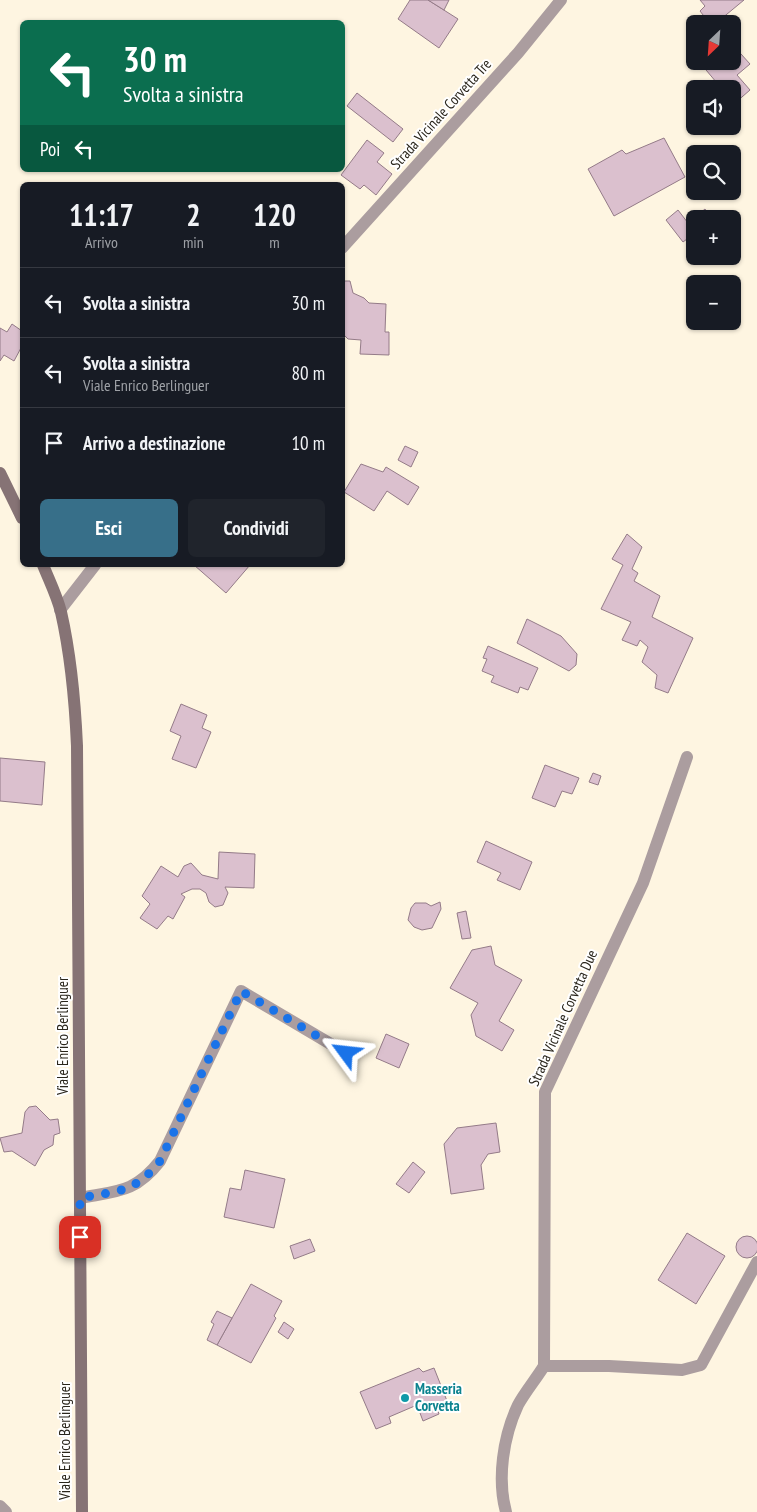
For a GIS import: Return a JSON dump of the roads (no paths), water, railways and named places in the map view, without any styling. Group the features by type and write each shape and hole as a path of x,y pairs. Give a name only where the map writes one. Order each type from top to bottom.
{"main road":[{"path":"0,473 20,514"},
{"name":"Viale Enrico Berlinguer","path":"44,567 60,610 74,695 76,738 82,1512"}],"street":[{"name":"Strada Vicinale Corvetta Tre","path":"345,245 518,53 561,0"},
{"path":"60,610 93,567"},
{"name":"Strada Vicinale Corvetta Due","path":"544,1366 545,1092 643,883 686,757"},
{"path":"80,1198 128,1189 144,1180 160,1161 241,991 346,1053"},
{"path":"506,1512 501,1491 509,1426 519,1404 544,1366 609,1366 682,1370 700,1365 757,1262"},
{"path":"0,1506 6,1512"}],"place":[{"name":"Masseria Corvetta","path":"405,1398"}]}
